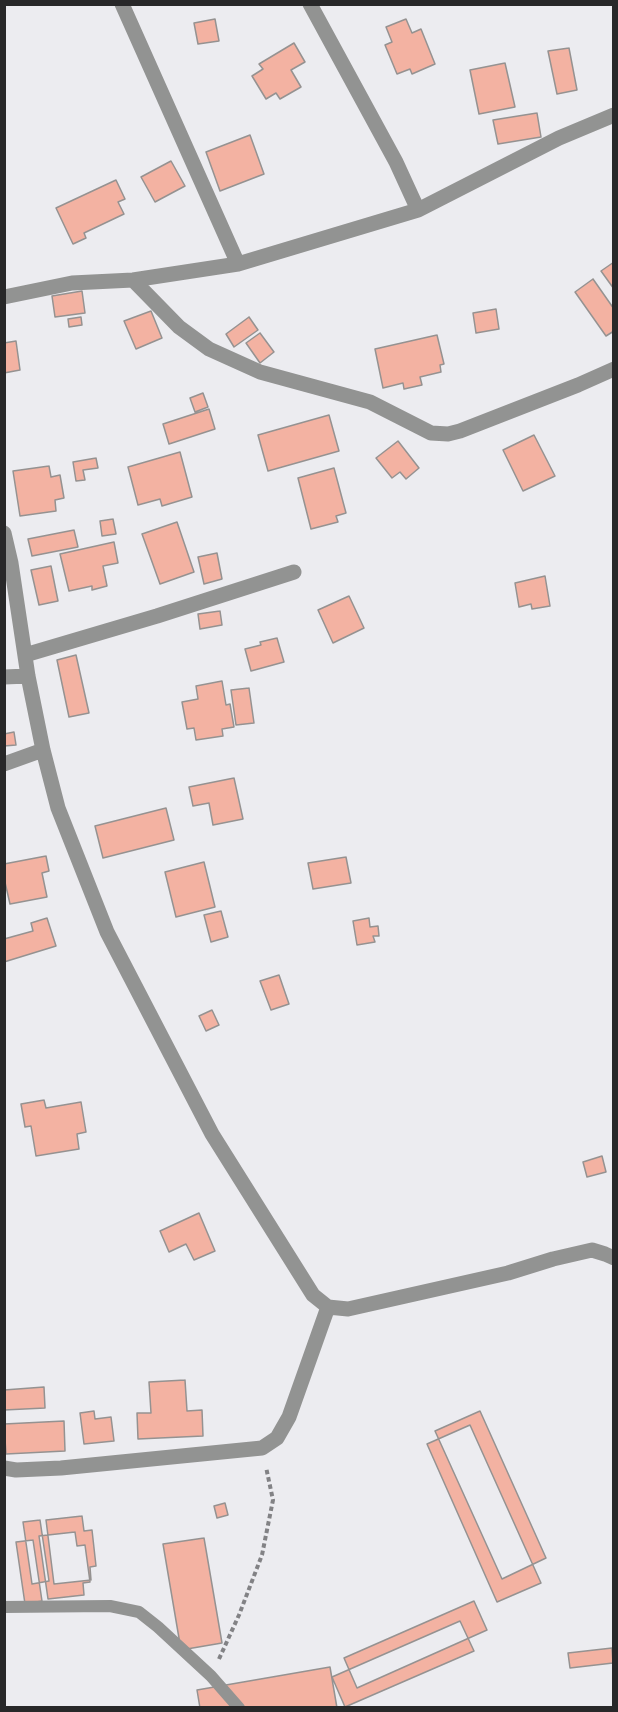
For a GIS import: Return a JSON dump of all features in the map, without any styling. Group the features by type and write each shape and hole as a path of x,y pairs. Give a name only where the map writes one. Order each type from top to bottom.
{"street":[{"path":"123,4 238,264"},
{"path":"310,4 396,162 418,210"},
{"path":"4,297 72,283 133,280 238,264 418,210 559,138 614,115"},
{"path":"133,280 179,327 209,348 260,372 370,402 431,433 448,434 460,431 614,369"},
{"path":"4,533 12,563 28,676 43,750 58,808 107,932 212,1134 313,1295 328,1307 348,1310 508,1273 592,1250 614,1258"},
{"path":"25,655 158,616 294,572"},
{"path":"4,677 28,676"},
{"path":"4,764 43,750"},
{"path":"4,1468 16,1470 61,1468 262,1448 278,1438 289,1417 328,1307"}],"lane":[{"path":"4,1607 110,1606 139,1612 212,1676 240,1707"}],"path":[{"path":"212,1676 262,1555 269,1527 273,1500 262,1448"}],"building":[{"path":"215,19 219,41 198,44 194,23"},
{"path":"406,19 412,33 421,29 435,64 412,74 410,69 397,74 385,45 392,42 386,27"},
{"path":"294,43 305,62 291,70 301,87 280,99 276,93 266,99 252,76 263,69 259,64"},
{"path":"569,48 577,90 557,94 548,51"},
{"path":"505,63 515,107 479,114 470,70"},
{"path":"537,113 541,137 498,144 493,120"},
{"path":"250,135 264,174 220,191 206,152"},
{"path":"171,161 185,186 155,202 141,177"},
{"path":"116,180 125,199 118,202 124,214 84,233 86,238 73,244 56,208"},
{"path":"614,262 614,289 601,271"},
{"path":"593,279 614,309 614,331 606,336 575,292"},
{"path":"82,291 85,313 55,317 52,296"},
{"path":"496,309 499,329 476,333 473,313"},
{"path":"151,311 162,338 136,349 124,321"},
{"path":"81,317 82,325 69,327 68,319"},
{"path":"249,317 258,330 234,347 226,334"},
{"path":"260,333 274,352 260,363 246,343"},
{"path":"437,335 444,364 440,365 441,372 420,377 422,385 404,389 403,383 383,388 375,349"},
{"path":"16,341 20,370 4,373 4,343"},
{"path":"203,393 208,407 195,412 190,398"},
{"path":"209,409 215,429 169,444 163,424"},
{"path":"329,415 339,451 268,471 258,435"},
{"path":"534,435 555,476 523,491 503,450"},
{"path":"398,441 419,468 406,479 400,472 392,478 376,458"},
{"path":"180,452 192,497 162,506 160,499 138,505 128,467"},
{"path":"96,458 98,468 83,470 85,480 76,481 73,462"},
{"path":"49,466 51,477 60,475 64,498 55,500 56,511 20,516 13,471"},
{"path":"334,468 346,513 336,516 338,522 311,529 298,478"},
{"path":"113,519 116,534 102,536 100,521"},
{"path":"177,522 194,572 160,584 142,534"},
{"path":"74,530 78,547 32,556 28,539"},
{"path":"114,542 118,563 103,566 107,586 92,590 92,586 69,591 60,554"},
{"path":"217,553 222,579 204,584 198,557"},
{"path":"51,566 58,601 39,605 31,570"},
{"path":"545,576 550,606 532,609 531,604 519,607 515,583"},
{"path":"349,596 364,628 333,643 318,610"},
{"path":"220,611 222,625 200,629 198,614"},
{"path":"277,638 284,662 251,671 245,649"},
{"path":"76,655 89,713 69,717 57,660"},
{"path":"222,681 226,705 230,704 234,727 222,729 223,736 196,740 194,728 187,729 182,702 198,699 196,686"},
{"path":"249,688 254,723 236,725 231,690"},
{"path":"14,732 16,745 4,746 4,734"},
{"path":"234,778 243,819 213,825 209,803 193,806 189,787"},
{"path":"166,808 174,840 103,858 95,826"},
{"path":"46,856 49,871 42,873 47,897 10,904 4,878 4,864"},
{"path":"346,857 351,883 313,889 308,863"},
{"path":"204,862 215,907 176,917 165,872"},
{"path":"221,911 228,937 211,942 204,915"},
{"path":"47,918 56,946 4,962 4,939 33,931 31,923"},
{"path":"369,918 370,927 378,926 379,936 373,936 375,942 357,945 353,921"},
{"path":"279,975 289,1004 271,1010 260,981"},
{"path":"212,1010 219,1025 206,1031 199,1016"},
{"path":"44,1100 46,1108 81,1102 86,1132 77,1134 79,1149 36,1156 31,1126 25,1127 21,1104"},
{"path":"602,1156 606,1172 587,1177 583,1162"},
{"path":"199,1213 215,1251 194,1260 186,1244 169,1252 160,1231"},
{"path":"185,1380 187,1411 202,1410 203,1436 138,1439 137,1413 151,1413 149,1382"},
{"path":"44,1387 45,1408 4,1410 4,1390"},
{"path":"94,1411 95,1419 111,1417 114,1441 84,1444 80,1413"},
{"path":"480,1411 546,1558 502,1579 435,1431"},
{"path":"64,1421 65,1451 6,1454 4,1424"},
{"path":"470,1425 541,1583 497,1602 427,1444"},
{"path":"225,1503 228,1515 217,1518 214,1506"},
{"path":"82,1516 84,1531 92,1530 96,1566 90,1567 91,1580 54,1584 46,1520"},
{"path":"40,1520 49,1581 32,1584 23,1522"},
{"path":"75,1532 77,1546 85,1545 90,1582 83,1583 84,1595 48,1599 39,1536"},
{"path":"204,1538 222,1643 181,1650 163,1544"},
{"path":"33,1540 42,1601 25,1604 16,1542"},
{"path":"474,1601 487,1630 357,1688 344,1658"},
{"path":"460,1621 474,1651 345,1707 332,1677"},
{"path":"612,1648 613,1663 570,1668 568,1653"},
{"path":"330,1667 337,1708 200,1708 197,1690"}]}
